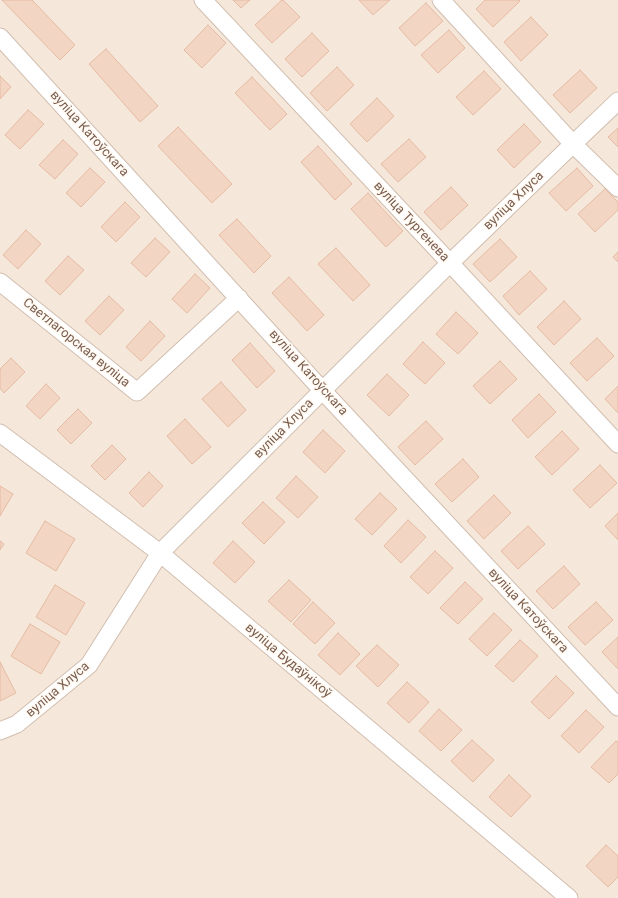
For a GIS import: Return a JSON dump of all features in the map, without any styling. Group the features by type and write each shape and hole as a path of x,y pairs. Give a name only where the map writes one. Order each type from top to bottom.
{"street":[{"name":"вуліца Тургенева","path":"203,0 618,444"},
{"path":"441,0 573,144 618,188"},
{"name":"вуліца Катоўскага","path":"0,37 322,390 618,707"},
{"name":"вуліца Хлуса","path":"0,731 17,724 89,665 160,553 450,263 618,102"},
{"name":"Светлагорская вуліца","path":"0,282 137,392 239,298"},
{"name":"вуліца Будаўнікоў","path":"0,433 160,553 568,898"}],"shaded area":[{"path":"0,0 618,0 618,898 0,898"}],"building":[{"path":"2,0 32,0 75,45 60,60"},
{"path":"233,0 250,0 241,8"},
{"path":"282,0 300,17 272,43 255,25"},
{"path":"359,0 390,0 373,15"},
{"path":"485,0 520,1 493,27 476,9"},
{"path":"426,3 443,21 415,46 399,28"},
{"path":"531,17 548,35 521,61 504,42"},
{"path":"208,25 226,43 202,68 184,50"},
{"path":"449,30 465,48 438,73 421,55"},
{"path":"312,33 329,51 302,77 285,59"},
{"path":"106,49 158,106 140,122 89,64"},
{"path":"337,67 354,85 327,111 310,93"},
{"path":"580,70 597,88 570,113 553,95"},
{"path":"484,71 501,89 473,115 456,97"},
{"path":"0,76 11,87 0,99"},
{"path":"252,77 287,114 270,130 235,93"},
{"path":"377,98 394,116 367,142 350,124"},
{"path":"28,110 44,124 20,149 5,135"},
{"path":"524,124 541,142 514,168 497,150"},
{"path":"178,127 232,184 212,203 158,146"},
{"path":"618,128 618,147 608,137"},
{"path":"409,139 426,157 398,182 381,164"},
{"path":"63,140 78,154 55,179 39,165"},
{"path":"318,146 352,184 335,200 301,162"},
{"path":"90,168 105,182 81,207 66,193"},
{"path":"577,168 593,186 566,211 549,193"},
{"path":"451,187 468,205 441,230 424,212"},
{"path":"605,189 618,202 618,210 595,232 578,214"},
{"path":"368,193 403,231 386,247 351,209"},
{"path":"125,202 140,217 116,242 101,227"},
{"path":"237,219 271,256 254,273 219,235"},
{"path":"26,230 41,244 18,269 3,255"},
{"path":"155,238 170,252 146,277 131,263"},
{"path":"500,239 517,257 490,282 473,264"},
{"path":"336,248 370,285 353,301 318,264"},
{"path":"618,252 618,262 613,257"},
{"path":"68,256 84,270 60,295 45,281"},
{"path":"530,271 547,289 519,315 503,296"},
{"path":"195,274 210,288 187,313 172,299"},
{"path":"289,277 324,315 307,331 272,293"},
{"path":"109,296 124,310 100,335 85,321"},
{"path":"564,301 581,319 554,345 537,327"},
{"path":"456,312 478,333 458,354 436,334"},
{"path":"150,321 165,336 141,361 126,347"},
{"path":"597,338 614,356 587,381 570,363"},
{"path":"423,342 445,363 425,384 403,364"},
{"path":"250,343 275,371 257,388 232,360"},
{"path":"11,358 25,372 4,393 0,388 0,369"},
{"path":"500,361 517,379 490,404 473,386"},
{"path":"387,374 409,395 389,416 367,395"},
{"path":"221,382 246,410 228,427 202,399"},
{"path":"46,384 60,398 40,419 26,406"},
{"path":"618,386 618,413 605,399"},
{"path":"539,394 556,412 528,438 512,420"},
{"path":"78,409 92,423 71,444 57,430"},
{"path":"185,419 211,447 192,464 167,436"},
{"path":"426,421 443,439 415,465 398,447"},
{"path":"323,430 345,451 325,473 303,452"},
{"path":"562,431 579,449 552,475 535,457"},
{"path":"112,445 126,459 105,480 91,466"},
{"path":"463,459 479,477 452,502 435,484"},
{"path":"600,465 617,483 590,508 573,490"},
{"path":"149,472 163,486 143,507 129,493"},
{"path":"296,476 318,497 298,518 276,498"},
{"path":"0,486 13,494 0,516"},
{"path":"380,493 397,509 372,535 355,519"},
{"path":"494,495 511,513 484,539 467,521"},
{"path":"263,502 285,522 264,544 242,523"},
{"path":"618,513 618,540 605,526"},
{"path":"408,520 426,537 401,563 384,546"},
{"path":"45,521 75,539 56,571 26,553"},
{"path":"528,526 545,544 518,569 501,551"},
{"path":"0,541 4,544 0,550"},
{"path":"233,541 255,562 235,583 213,563"},
{"path":"435,551 453,568 428,594 410,577"},
{"path":"564,566 580,584 553,609 536,591"},
{"path":"289,580 311,600 291,622 268,601"},
{"path":"465,582 483,599 458,624 440,608"},
{"path":"55,585 85,603 66,635 36,617"},
{"path":"313,602 335,623 315,644 293,624"},
{"path":"596,602 613,620 585,645 568,627"},
{"path":"494,613 512,630 487,656 469,639"},
{"path":"30,624 60,642 41,674 11,656"},
{"path":"338,633 360,654 340,675 318,655"},
{"path":"618,637 618,669 602,652"},
{"path":"520,640 538,656 513,682 495,666"},
{"path":"377,645 399,665 378,687 356,666"},
{"path":"0,662 16,693 0,701"},
{"path":"556,676 574,693 549,719 531,702"},
{"path":"407,682 429,702 409,723 387,703"},
{"path":"439,709 462,730 441,751 419,731"},
{"path":"586,710 604,727 579,753 561,736"},
{"path":"472,740 494,760 473,782 451,761"},
{"path":"616,741 618,742 618,774 609,783 591,767"},
{"path":"509,775 531,796 511,817 489,797"},
{"path":"606,845 618,856 618,877 608,887 586,866"}]}
